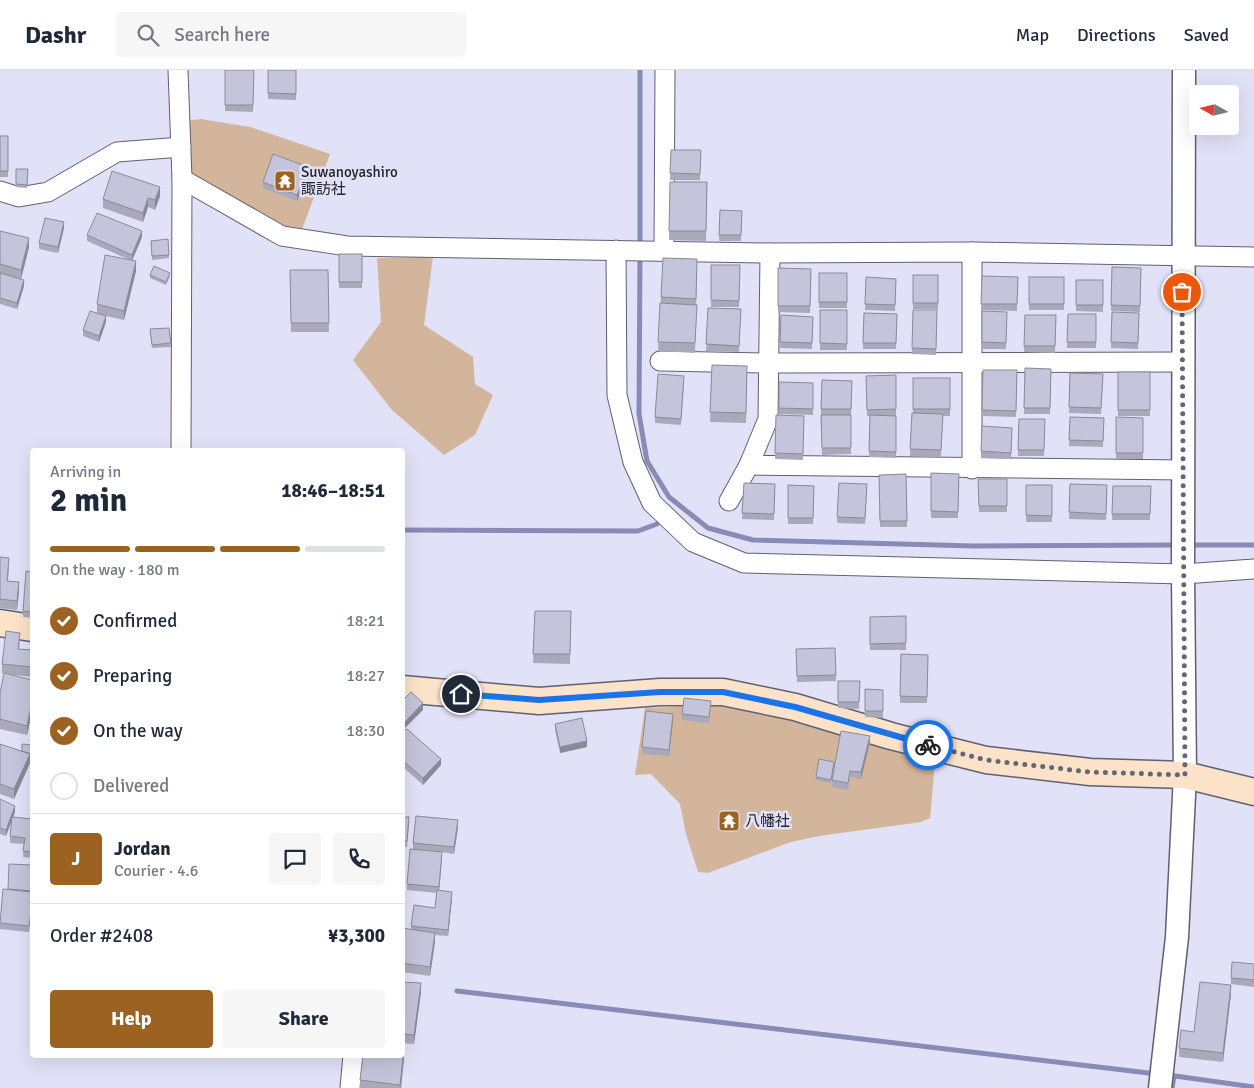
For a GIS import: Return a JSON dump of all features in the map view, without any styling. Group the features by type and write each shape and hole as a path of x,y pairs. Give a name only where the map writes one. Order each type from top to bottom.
{"main road":[{"path":"0,623 30,628"},
{"path":"405,689 539,700 660,692 723,692 795,707 891,736 986,760 1090,772 1185,775 1254,792"}],"street":[{"path":"178,70 182,179 181,448"},
{"path":"659,251 665,70"},
{"path":"1160,1088 1177,937 1185,775 1182,470 1184,70"},
{"path":"0,191 19,197 48,192 117,152 181,147"},
{"path":"182,179 282,236 347,246 770,254 972,252 1182,257 1254,256"},
{"path":"616,250 616,395 633,462 652,503 693,542 744,562 1183,574 1254,569"},
{"path":"972,252 972,469"},
{"path":"729,501 749,465 768,419 770,254"},
{"path":"660,361 768,363 1182,362"},
{"path":"749,465 1182,470"},
{"path":"350,1088 353,1058"}],"shaded area":[{"path":"201,119 250,127 330,154 300,235 184,177 184,121"},
{"path":"433,257 424,325 473,357 475,384 493,395 475,435 444,455 392,410 353,360 381,322 377,258"},
{"path":"718,705 800,723 935,763 930,818 921,822 819,836 791,842 708,873 698,872 686,834 680,804 651,774 635,775 645,708"}],"building":[{"path":"225,70 254,70 253,105 225,105"},
{"path":"268,70 296,70 296,94 268,93"},
{"path":"0,136 8,136 8,171 0,171"},
{"path":"671,150 701,150 700,174 670,173"},
{"name":"Suwanoyashiro 諏訪社","path":"273,154 308,167 297,195 263,182"},
{"path":"16,169 28,169 27,185 16,184"},
{"path":"112,171 160,187 155,200 148,198 143,213 103,199"},
{"path":"670,182 707,182 706,231 669,231"},
{"path":"720,210 742,211 741,235 719,235"},
{"path":"97,213 142,231 132,255 87,235"},
{"path":"45,218 64,222 58,247 39,243"},
{"path":"0,231 29,238 21,270 0,264"},
{"path":"168,239 169,255 152,256 151,241"},
{"path":"339,254 362,254 362,282 339,282"},
{"path":"105,255 136,261 124,311 97,304"},
{"path":"663,258 697,259 696,299 661,297"},
{"path":"711,265 740,265 739,301 711,300"},
{"path":"154,266 170,273 166,282 150,275"},
{"path":"1112,267 1141,268 1140,306 1111,305"},
{"path":"778,268 811,269 810,306 778,306"},
{"path":"290,270 328,270 329,323 291,323"},
{"path":"0,273 24,280 17,303 0,298"},
{"path":"819,273 847,273 847,302 819,302"},
{"path":"913,275 938,275 938,303 913,303"},
{"path":"982,276 1018,277 1017,304 981,304"},
{"path":"866,277 896,279 895,305 865,304"},
{"path":"1029,277 1064,277 1064,304 1029,304"},
{"path":"1076,280 1103,280 1103,305 1076,305"},
{"path":"660,303 697,305 695,343 658,342"},
{"path":"708,308 741,309 739,346 706,344"},
{"path":"820,310 847,310 847,344 820,343"},
{"path":"913,310 937,310 936,349 912,348"},
{"path":"90,311 106,316 99,336 83,330"},
{"path":"982,311 1007,312 1006,343 982,342"},
{"path":"1112,312 1139,313 1138,343 1111,342"},
{"path":"864,313 897,314 896,343 863,343"},
{"path":"1068,314 1096,314 1096,342 1067,342"},
{"path":"781,315 813,317 812,343 780,342"},
{"path":"1025,315 1056,315 1055,346 1024,346"},
{"path":"169,328 171,343 152,345 150,329"},
{"path":"712,365 747,366 746,413 710,412"},
{"path":"1025,368 1051,369 1050,408 1024,408"},
{"path":"983,370 1017,370 1016,411 982,410"},
{"path":"1118,372 1150,372 1150,410 1118,410"},
{"path":"1070,373 1103,374 1101,408 1069,407"},
{"path":"658,374 684,376 681,419 655,417"},
{"path":"896,375 896,409 867,410 866,376"},
{"path":"913,378 950,378 950,409 913,409"},
{"path":"822,380 852,381 851,409 821,409"},
{"path":"779,382 813,383 813,409 779,408"},
{"path":"912,413 943,414 941,450 910,449"},
{"path":"776,415 804,416 803,454 775,453"},
{"path":"821,415 851,415 851,448 822,448"},
{"path":"870,415 896,416 896,452 869,451"},
{"path":"1070,417 1104,418 1103,441 1069,440"},
{"path":"1116,417 1143,418 1143,453 1116,453"},
{"path":"1019,419 1045,419 1044,450 1018,450"},
{"path":"982,426 1012,428 1011,453 981,451"},
{"path":"931,473 959,474 958,512 931,511"},
{"path":"906,474 907,521 880,521 879,475"},
{"path":"978,479 1007,479 1007,506 979,506"},
{"path":"744,483 775,484 774,514 742,513"},
{"path":"839,483 867,484 865,518 837,517"},
{"path":"1070,484 1107,485 1106,514 1069,512"},
{"path":"788,485 814,486 813,518 788,518"},
{"path":"1026,485 1052,485 1052,516 1026,515"},
{"path":"1113,486 1151,486 1150,514 1112,514"},
{"path":"0,557 9,558 7,581 19,582 17,601 0,599"},
{"path":"26,571 30,572 30,612 23,611"},
{"path":"535,611 571,611 570,654 533,654"},
{"path":"906,616 906,643 870,644 870,617"},
{"path":"6,631 20,633 18,649 30,650 30,667 2,664"},
{"path":"835,648 836,675 797,676 796,649"},
{"path":"901,654 928,655 927,697 900,696"},
{"path":"4,673 30,680 30,712 27,726 0,719 0,693"},
{"path":"838,681 860,681 859,702 838,702"},
{"path":"865,689 883,690 883,711 865,711"},
{"path":"411,692 423,703 405,722 405,698"},
{"path":"684,698 711,701 709,717 682,714"},
{"path":"646,711 673,714 669,750 642,747"},
{"path":"582,718 587,741 560,747 555,724"},
{"path":"407,729 441,759 423,778 405,763 405,731"},
{"path":"841,731 870,736 861,772 850,771 848,783 832,780"},
{"path":"0,744 30,754 14,789 0,784"},
{"path":"22,744 30,745 30,753 22,751"},
{"path":"819,759 834,762 831,780 816,777"},
{"path":"0,799 15,806 6,830 0,828"},
{"path":"416,816 458,820 454,847 413,843"},
{"path":"12,817 30,819 30,852 23,851 25,838 10,836"},
{"path":"405,817 409,817 407,841 405,841"},
{"path":"410,849 442,852 439,887 407,884"},
{"path":"9,864 30,865 30,891 8,889"},
{"path":"3,889 30,892 29,926 0,923"},
{"path":"437,890 452,892 448,930 411,926 414,905 435,908"},
{"path":"405,928 435,933 430,967 405,963"},
{"path":"1232,962 1254,964 1254,980 1231,978"},
{"path":"405,982 421,983 414,1035 405,1034"},
{"path":"1200,982 1231,985 1223,1053 1179,1048 1181,1030 1194,1032"},
{"path":"363,1058 403,1058 400,1085 360,1080"}],"waterway":[{"path":"640,70 640,246"},
{"path":"640,255 639,414 647,461 669,497 708,528 753,540 974,546 1179,545"},
{"path":"405,530 638,531 657,524 662,518"},
{"path":"1190,545 1254,545"},
{"path":"457,991 1157,1074"},
{"path":"1168,1075 1254,1087"},
{"path":"1172,1088 1174,1076"}],"way so far":[{"path":"928,745 986,760 1090,772 1185,775 1182,292"}],"place":[{"name":"Suwanoyashiro 諏訪社","path":"285,181"},
{"name":"八幡社","path":"729,821"}],"route":[{"path":"461,694 539,700 660,692 723,692 795,707 891,736 928,745"}]}
